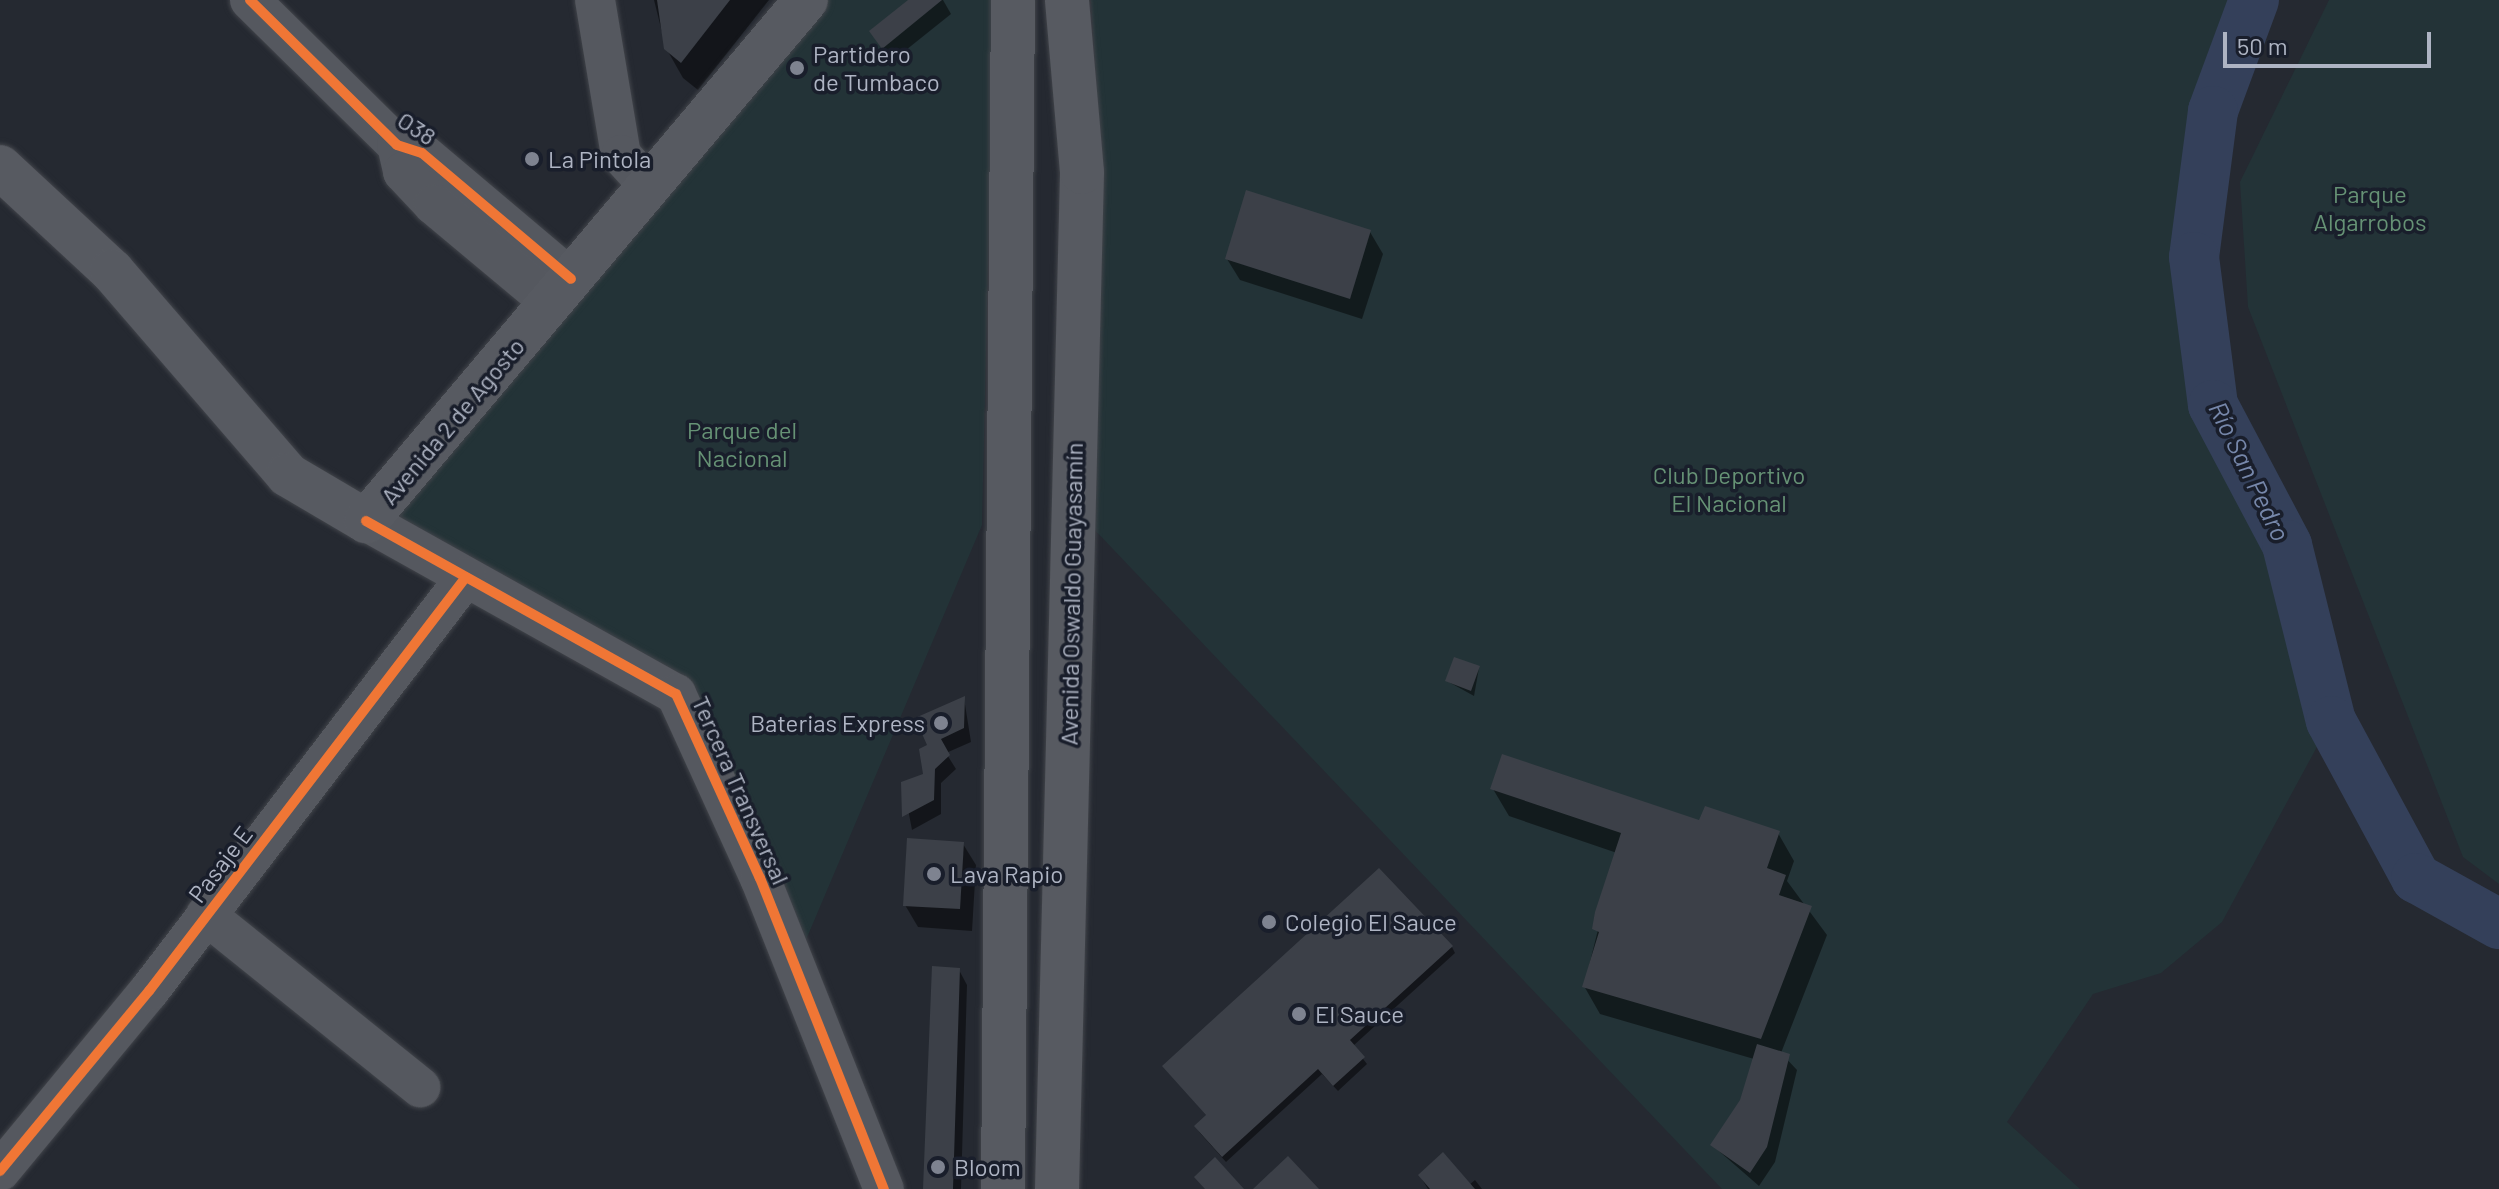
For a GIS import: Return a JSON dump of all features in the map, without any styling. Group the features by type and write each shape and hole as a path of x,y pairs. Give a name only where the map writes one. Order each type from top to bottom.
{"main road":[{"name":"Avenida 2 de Agosto","path":"0,167 112,271 288,475 366,521 806,0"},
{"path":"1003,1189 1013,0"},
{"name":"Avenida Oswaldo Guayasamín","path":"1057,1189 1082,172 1067,0"}],"street":[{"name":"O38","path":"250,0 397,145 422,153 561,291"},
{"path":"595,0 621,155 648,185"},
{"name":"Tercera Transversal","path":"366,521 676,694 760,878 884,1189"},
{"name":"Pasaje E","path":"0,1171 206,915 466,577"},
{"path":"206,915 420,1087"}],"green space":[{"name":"Parque del Nacional","path":"806,0 994,0 982,525 797,961 679,689 369,504"},
{"name":"Club Deportivo El Nacional","path":"1091,0 2254,0 2213,111 2194,258 2213,405 2287,545 2331,721 2222,922 2161,973 2093,994 2007,1122 2080,1189 1722,1189 1092,527 1098,110"},
{"name":"Parque Algarrobos","path":"2329,0 2499,0 2499,884 2463,857 2248,307 2240,182"}],"building":[{"path":"657,0 730,0 681,63 664,49"},
{"path":"908,0 942,0 882,49 869,31"},
{"path":"1246,190 1371,230 1350,299 1225,259"},
{"path":"1454,657 1480,666 1471,691 1445,681"},
{"path":"965,696 964,728 941,739 950,755 935,769 934,800 902,817 901,782 923,774 919,749 927,745 915,718"},
{"path":"1502,754 1699,820 1705,806 1780,831 1767,868 1786,875 1779,895 1812,906 1761,1039 1582,987 1599,932 1592,929 1595,912 1621,833 1490,789"},
{"name":"Lava Rapio","path":"907,838 964,842 960,909 903,906"},
{"name":"El Sauce","path":"1379,868 1453,946 1350,1040 1365,1057 1333,1086 1318,1069 1222,1157 1194,1126 1206,1115 1162,1066"},
{"path":"932,966 960,968 953,1189 923,1189"},
{"path":"1757,1044 1790,1054 1767,1147 1750,1173 1710,1145 1740,1100"},
{"path":"1443,1152 1475,1189 1430,1189 1418,1175"},
{"path":"1288,1156 1319,1189 1253,1189"},
{"path":"1215,1157 1244,1189 1205,1189 1194,1177"}],"waterway":[{"name":"Río San Pedro","path":"2254,0 2213,111 2194,257 2213,405 2287,545 2331,721 2416,878 2499,924"}],"cycle path":[{"path":"250,0 397,145 422,153 571,279"},
{"path":"366,521 676,694 760,878 884,1189"},
{"path":"0,1171 149,991 466,577"}],"place":[{"name":"Partidero de Tumbaco","path":"797,68"},
{"name":"La Pintola","path":"532,159"},
{"name":"Baterias Express","path":"941,723"},
{"name":"Lava Rapio","path":"934,874"},
{"name":"Colegio El Sauce","path":"1269,922"},
{"name":"El Sauce","path":"1299,1014"},
{"name":"Bloom","path":"938,1167"}]}
